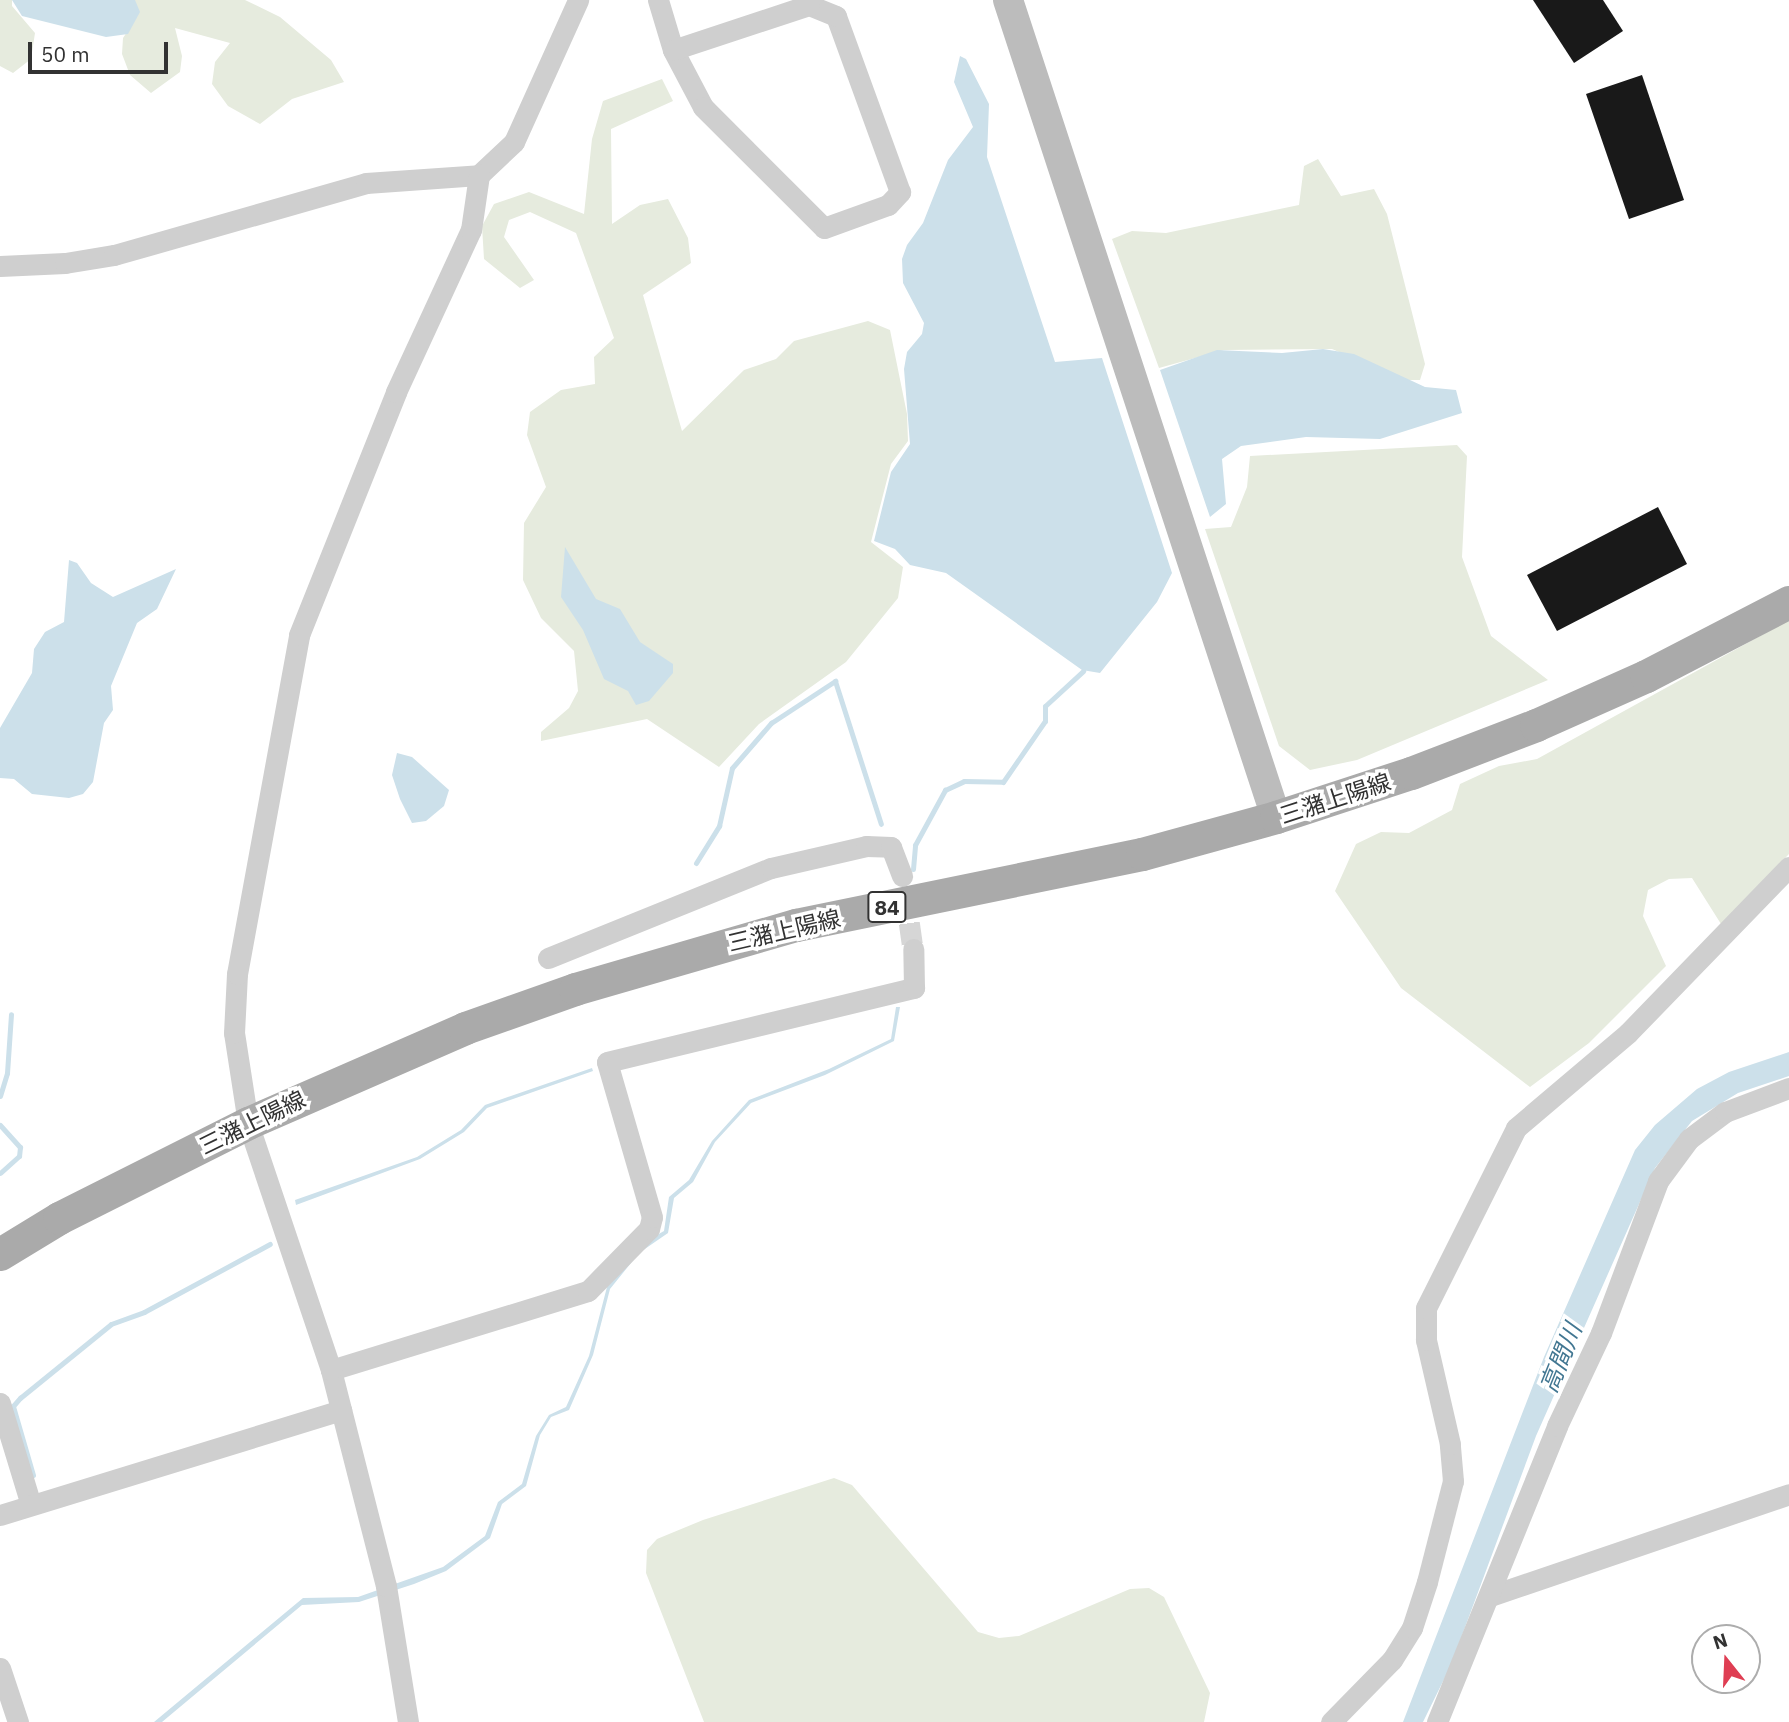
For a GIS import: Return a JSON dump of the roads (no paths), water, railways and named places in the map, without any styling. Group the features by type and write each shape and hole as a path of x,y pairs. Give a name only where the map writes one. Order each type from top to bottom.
{"main road":[{"name":"三潴上陽線","path":"0,1254 59,1218 248,1123 465,1028 694,952 796,925 1142,854 1276,817 1411,773 1536,724 1646,676 1789,602"}],"street":[{"path":"408,1722 387,1590 331,1370 248,1123 233,1033 237,974 299,635 396,392 471,230 479,175 514,142 578,0"},
{"path":"658,0 673,50 702,107 824,228 888,205 900,192 836,16 809,5 673,50"},
{"path":"1008,0 1276,817"},
{"path":"0,266 65,263 114,255 366,183 479,175"},
{"path":"548,958 771,868 866,846 891,847 902,876"},
{"path":"1331,1722 1392,1660 1412,1628 1427,1582 1453,1481 1450,1444 1426,1340 1426,1308 1516,1128 1628,1033 1789,867"},
{"path":"331,1370 588,1291 649,1229 652,1217 607,1062 914,988 914,949"},
{"path":"1437,1722 1557,1426 1601,1333 1658,1181 1689,1139 1725,1112 1789,1088"},
{"path":"0,1403 36,1500"},
{"path":"0,1515 36,1500 341,1410"},
{"path":"1490,1596 1789,1494"},
{"path":"0,1668 18,1722"}],"water":[{"path":"12,0 135,0 140,12 128,34 106,37 22,16"},
{"path":"960,56 966,59 989,104 987,157 1055,362 1102,358 1172,573 1157,602 1100,673 1082,670 946,573 910,565 895,549 874,541 891,472 910,444 904,369 907,352 922,334 924,323 903,283 902,259 907,245 923,223 948,160 973,127 954,82"},
{"path":"1323,349 1354,354 1425,387 1456,390 1462,413 1380,439 1306,437 1241,446 1222,459 1226,504 1210,517 1160,370 1217,350 1282,353"},
{"path":"565,547 596,599 620,609 640,642 673,664 673,673 649,701 636,705 628,691 604,679 583,630 561,597"},
{"path":"69,560 77,563 91,583 113,597 176,569 157,609 137,623 111,686 113,710 104,723 93,782 83,794 69,798 32,794 14,779 0,778 0,728 32,673 34,649 45,632 64,622"},
{"path":"397,753 412,757 449,790 444,806 426,821 412,823 400,799 392,775"},
{"path":"896,1007 900,1007 894,1041 825,1075 751,1103 715,1142 693,1182 674,1198 668,1233 639,1253 610,1289 593,1355 569,1410 551,1417 540,1435 526,1486 502,1504 490,1538 446,1571 414,1584 359,1602 302,1605 162,1722 154,1722 303,1598 358,1597 443,1567 485,1536 498,1502 522,1484 536,1436 549,1415 566,1407 589,1356 607,1287 648,1240 664,1231 669,1197 689,1180 712,1141 749,1100 829,1069 891,1039"},
{"name":"高間川","path":"1789,1052 1789,1076 1738,1093 1692,1121 1655,1168 1536,1436 1451,1665 1423,1722 1403,1722 1544,1357 1635,1150 1655,1125 1697,1089 1729,1072"},
{"path":"592,1068 593,1071 487,1108 464,1132 420,1159 296,1205 295,1200 417,1157 461,1130 485,1105"}],"waterway":[{"path":"913,869 915,845 945,790 964,781 1003,782 1045,721 1045,706 1083,671"},
{"path":"696,863 719,826 732,768 771,723 835,681 881,824"},
{"path":"0,1096 7,1073 11,1014"},
{"path":"0,1125 20,1147 19,1156 0,1173"},
{"path":"33,1475 13,1406 20,1398 111,1324 144,1312 270,1244"}],"tunnel":[{"path":"905,892 913,949"}]}
